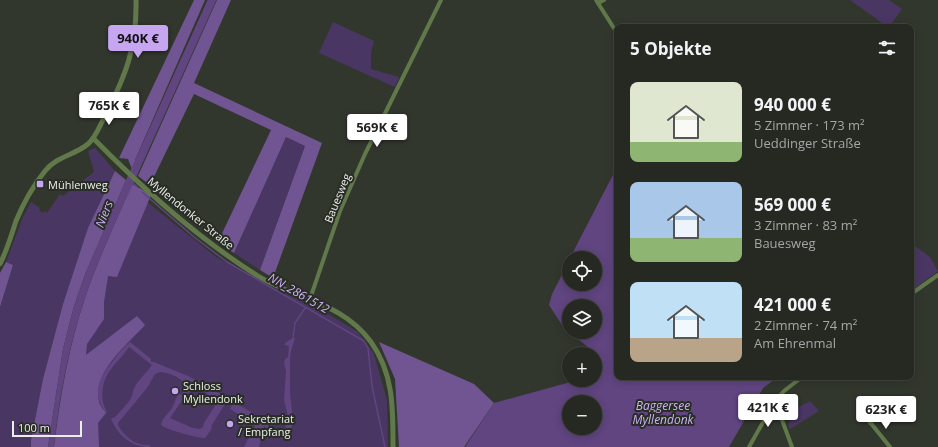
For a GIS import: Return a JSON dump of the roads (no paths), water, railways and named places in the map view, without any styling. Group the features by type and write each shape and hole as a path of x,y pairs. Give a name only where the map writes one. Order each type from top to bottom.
{"street":[{"path":"0,264 5,255 18,216 45,171 52,164 66,155 86,145 93,138 123,78 132,52 136,23 136,0"},
{"name":"Bauesweg","path":"310,299 340,211 365,154 441,0"},
{"path":"604,0 597,2 614,28"},
{"name":"Myllendonker Straße","path":"93,138 138,182 188,225 227,255 273,285 332,309 351,321 362,332 376,349 386,369 391,389 394,447"},
{"path":"914,292 938,275"},
{"path":"749,447 775,401 784,391 798,380"},
{"path":"775,401 792,447"},
{"path":"870,423 890,447"}],"water":[{"name":"Baggersee Myllendonk","path":"614,173 614,380 774,380 763,388 729,447 465,447 494,403 562,384 562,387 602,387 602,347 588,347 578,339 602,339 602,299 562,299 562,325 549,305 552,294 562,275 562,291 602,291 602,251 574,251"},
{"path":"126,180 132,184 101,255 85,298 65,371 54,447 48,447 63,349 74,306 86,272"},
{"path":"295,338 290,359 292,424 290,430 282,439 264,426 259,447 244,447 255,426 230,409 232,403 251,412 280,434 283,433 285,429 288,416 284,400 286,371 284,363 285,359 288,357 289,346 285,345 285,343"},
{"path":"130,342 151,359 151,362 188,376 228,399 205,438 182,433 161,425 172,408 177,396 179,394 181,395 188,385 177,377 160,372 155,374 147,388 118,423 127,437 131,440 139,444 149,445 151,447 144,447 132,443 122,436 111,419 124,408 132,396 136,386 152,365 129,347 111,369 104,381 102,397 107,412 106,413 101,406 98,392 104,373","holes":["196,385 215,400 216,404 203,427 200,429 193,428 170,418 187,393 191,392 191,386"]}],"waterway":[{"name":"Niers","path":"125,192 212,0"},
{"name":"NN_2861512","path":"130,181 137,186"},
{"name":"NN_2861512","path":"142,192 194,237 227,262 364,341 368,348 372,386 385,447"},
{"path":"293,338 295,323 305,308"}],"place":[{"name":"Mühlenweg","path":"40,184"},
{"name":"Schloss Myllendonk","path":"175,391"},
{"name":"Sekretariat / Empfang","path":"230,424"}]}
